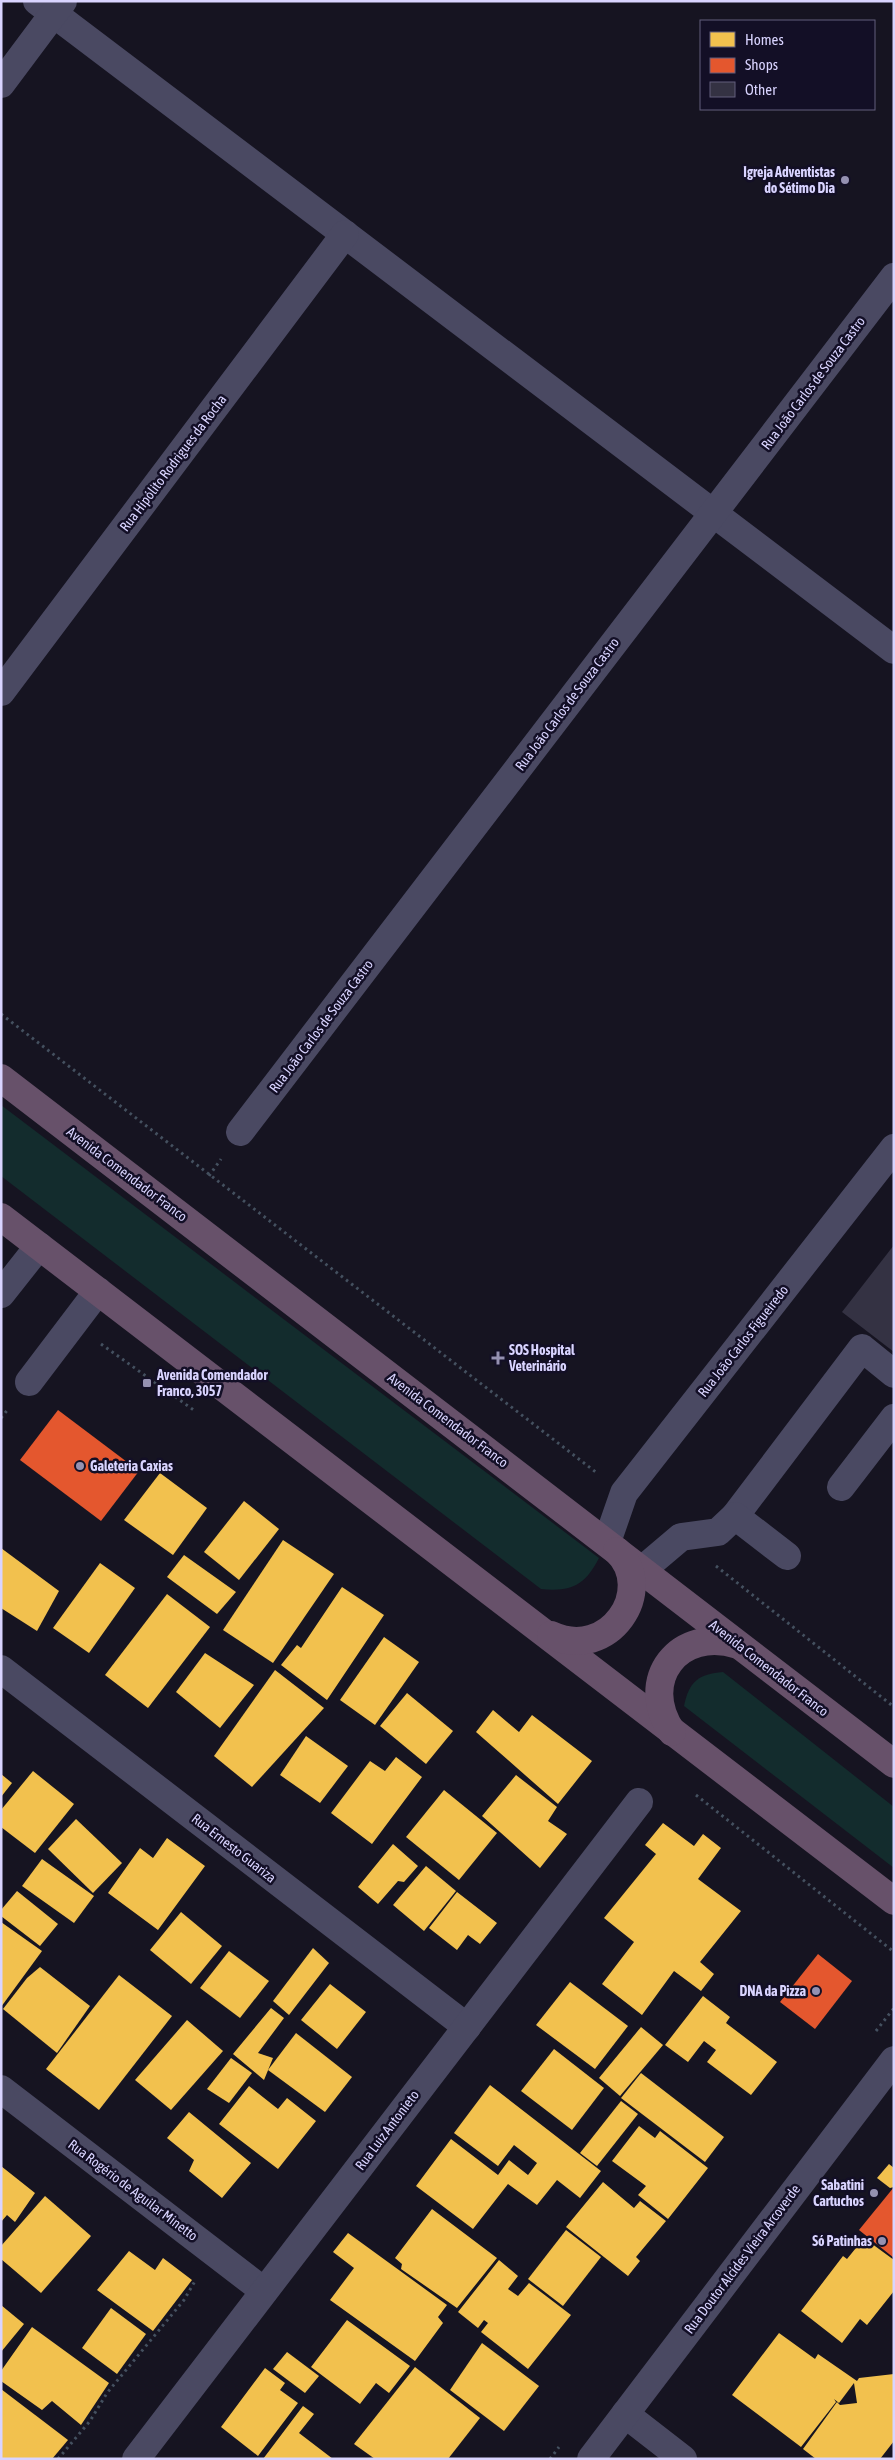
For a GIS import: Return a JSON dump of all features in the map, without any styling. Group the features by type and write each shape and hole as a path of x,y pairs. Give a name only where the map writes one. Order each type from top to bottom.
{"highway":[{"name":"Avenida Comendador Franco","path":"1,1078 894,1764"},
{"path":"1,1217 894,1901"},
{"path":"546,1633 562,1640 579,1642 596,1638 610,1630 622,1618 629,1602 631,1585 628,1569 620,1554 607,1542"},
{"path":"672,1732 664,1720 659,1705 659,1690 663,1675 670,1661 688,1647 709,1640 725,1641 740,1646"}],"street":[{"path":"1,84 51,5 345,234 894,650"},
{"name":"Rua Hipólito Rodrigues da Rocha","path":"1,692 345,234"},
{"name":"Rua João Carlos de Souza Castro","path":"240,1132 894,277"},
{"name":"Rua João Carlos Figueiredo","path":"607,1542 624,1493 894,1148"},
{"path":"1,1294 39,1246"},
{"path":"29,1382 98,1291"},
{"path":"642,1570 680,1537 718,1532 735,1516 862,1348 894,1374"},
{"path":"841,1487 894,1418"},
{"path":"735,1516 787,1556"},
{"name":"Rua Ernesto Guariza","path":"1,1669 467,2027"},
{"name":"Rua Luiz Antonieto","path":"141,2457 264,2291 639,1802"},
{"name":"Rua Doutor Alcides Vieira Arcoverde","path":"591,2459 894,2060"},
{"name":"Rua Rogério de Aguilar Minetto","path":"1,2089 264,2291"},
{"path":"625,2414 683,2459"}],"path":[{"path":"1,1014 587,1465"},
{"path":"97,1341 200,1414"},
{"path":"680,1537 894,1707"},
{"path":"688,1789 894,1952"},
{"path":"58,2459 90,2421 107,2393 184,2300 195,2282 192,2278"}],"green space":[{"path":"1,1105 599,1558 588,1575 569,1588 541,1589 1,1176"},
{"path":"723,1672 894,1807 894,1868 684,1706 689,1690 696,1680 707,1675"}],"building: Homes":[{"path":"160,1473 207,1508 173,1555 124,1520"},
{"path":"244,1501 279,1529 239,1580 204,1552"},
{"path":"283,1540 334,1574 273,1663 223,1630"},
{"path":"1,1548 59,1591 37,1631 1,1608"},
{"path":"184,1555 236,1592 217,1614 167,1577"},
{"path":"100,1563 135,1588 89,1653 53,1628"},
{"path":"342,1587 384,1615 327,1700 281,1665 297,1645 301,1648"},
{"path":"167,1594 210,1627 148,1708 105,1675"},
{"path":"384,1637 419,1662 375,1725 340,1700"},
{"path":"205,1653 254,1685 220,1728 176,1692"},
{"path":"275,1670 324,1708 252,1787 214,1756"},
{"path":"407,1693 453,1731 426,1764 380,1726"},
{"path":"493,1710 519,1732 532,1715 592,1761 558,1804 476,1732"},
{"path":"306,1736 348,1766 320,1803 280,1775"},
{"path":"396,1757 422,1777 372,1844 331,1813 370,1761 385,1771"},
{"path":"33,1771 74,1804 35,1853 1,1827 1,1810"},
{"path":"1,1774 12,1783 1,1797"},
{"path":"516,1775 557,1807 548,1821 567,1834 540,1868 482,1816"},
{"path":"444,1790 497,1833 459,1880 406,1837"},
{"path":"76,1819 122,1863 93,1893 48,1849"},
{"path":"663,1823 694,1846 703,1834 721,1848 698,1879 741,1911 700,1962 714,1974 701,1991 674,1971 642,2015 602,1984 634,1942 604,1918 656,1854 645,1845"},
{"path":"167,1838 205,1866 158,1930 108,1893 140,1848 153,1858"},
{"path":"393,1844 418,1866 404,1882 398,1881 378,1904 358,1887"},
{"path":"42,1859 94,1896 74,1923 22,1886"},
{"path":"426,1866 456,1891 424,1931 393,1905"},
{"path":"17,1891 58,1924 40,1946 1,1916 1,1910"},
{"path":"457,1892 497,1923 480,1944 468,1935 457,1950 429,1928"},
{"path":"181,1912 222,1946 191,1984 150,1950"},
{"path":"1,1922 42,1951 1,2007"},
{"path":"313,1948 329,1963 289,2015 273,2001"},
{"path":"229,1951 269,1981 240,2018 200,1988"},
{"path":"40,1967 90,2006 57,2053 3,2009 27,1978"},
{"path":"119,1975 172,2016 99,2110 46,2069"},
{"path":"570,1982 628,2026 595,2069 536,2025"},
{"path":"330,1984 366,2012 337,2049 301,2020"},
{"path":"703,1996 730,2017 726,2023 777,2062 751,2095 707,2062 716,2050 704,2041 688,2062 665,2045"},
{"path":"271,2008 284,2018 258,2053 273,2058 264,2080 233,2054"},
{"path":"187,2020 223,2051 171,2110 135,2080"},
{"path":"641,2027 663,2045 620,2096 599,2078"},
{"path":"296,2033 352,2077 325,2112 268,2070"},
{"path":"554,2049 604,2088 572,2130 521,2091"},
{"path":"231,2058 252,2073 229,2103 207,2089"},
{"path":"641,2073 724,2137 705,2162 621,2098"},
{"path":"490,2085 601,2171 580,2198 557,2180 537,2205 508,2184 473,2229 416,2186 451,2139 498,2175 509,2160 528,2175 537,2163 514,2145 498,2166 454,2133"},
{"path":"249,2086 278,2109 287,2098 316,2121 278,2169 219,2124"},
{"path":"621,2101 638,2114 597,2166 580,2153"},
{"path":"189,2112 251,2163 222,2198 189,2171 194,2160 167,2138"},
{"path":"639,2126 655,2138 660,2131 708,2168 668,2219 638,2195 646,2186 612,2161"},
{"path":"889,2164 894,2168 894,2187 890,2188 877,2178"},
{"path":"1,2166 35,2193 15,2222 7,2215 1,2222"},
{"path":"603,2182 634,2208 640,2201 666,2221 636,2257 640,2261 628,2276 566,2227"},
{"path":"45,2196 91,2236 41,2293 1,2259 1,2246"},
{"path":"432,2209 497,2258 457,2308 401,2269 402,2264 395,2258"},
{"path":"566,2230 601,2257 563,2306 528,2279"},
{"path":"348,2233 447,2305 438,2317 443,2323 415,2361 330,2300 354,2268 333,2252"},
{"path":"864,2238 894,2260 894,2291 867,2325 860,2319 842,2343 801,2311 843,2256 847,2259"},
{"path":"129,2251 155,2270 163,2258 192,2280 153,2331 97,2290"},
{"path":"499,2260 518,2276 508,2289 518,2296 529,2283 571,2315 528,2369 481,2332 488,2323 484,2320 478,2328 458,2312"},
{"path":"1,2305 24,2324 1,2352"},
{"path":"111,2308 146,2334 117,2374 82,2348"},
{"path":"347,2320 410,2366 389,2393 376,2383 360,2404 311,2367"},
{"path":"32,2327 109,2383 81,2425 52,2401 42,2410 1,2381 1,2371"},
{"path":"779,2333 815,2359 818,2354 857,2381 859,2378 894,2374 894,2441 880,2459 816,2459 803,2449 837,2402 840,2405 857,2403 854,2383 839,2403 834,2399 836,2402 801,2447 732,2395"},
{"path":"482,2343 539,2386 504,2431 450,2390"},
{"path":"287,2352 319,2376 305,2393 273,2369"},
{"path":"415,2367 480,2418 448,2459 375,2459 354,2444"},
{"path":"265,2368 285,2383 280,2390 298,2403 258,2456 221,2427"},
{"path":"1,2389 68,2440 52,2459 1,2459"},
{"path":"303,2406 314,2414 299,2433 333,2459 263,2459"}],"building: Shops":[{"name":"Galeteria Caxias","path":"58,1410 139,1471 101,1521 20,1460"},
{"name":"DNA da Pizza","path":"818,1954 852,1981 815,2029 780,2002"},
{"path":"894,2187 894,2258 859,2230"}],"building: Other":[{"path":"894,1245 894,1352 842,1312"}],"place":[{"name":"Igreja Adventistas do Sétimo Dia","path":"845,180"},
{"name":"SOS Hospital Veterinário","path":"498,1358"},
{"name":"Avenida Comendador Franco, 3057","path":"147,1383"},
{"name":"Galeteria Caxias","path":"80,1466"},
{"name":"DNA da Pizza","path":"816,1991"},
{"name":"Sabatini Cartuchos","path":"874,2193"},
{"name":"Só Patinhas","path":"882,2241"}]}
